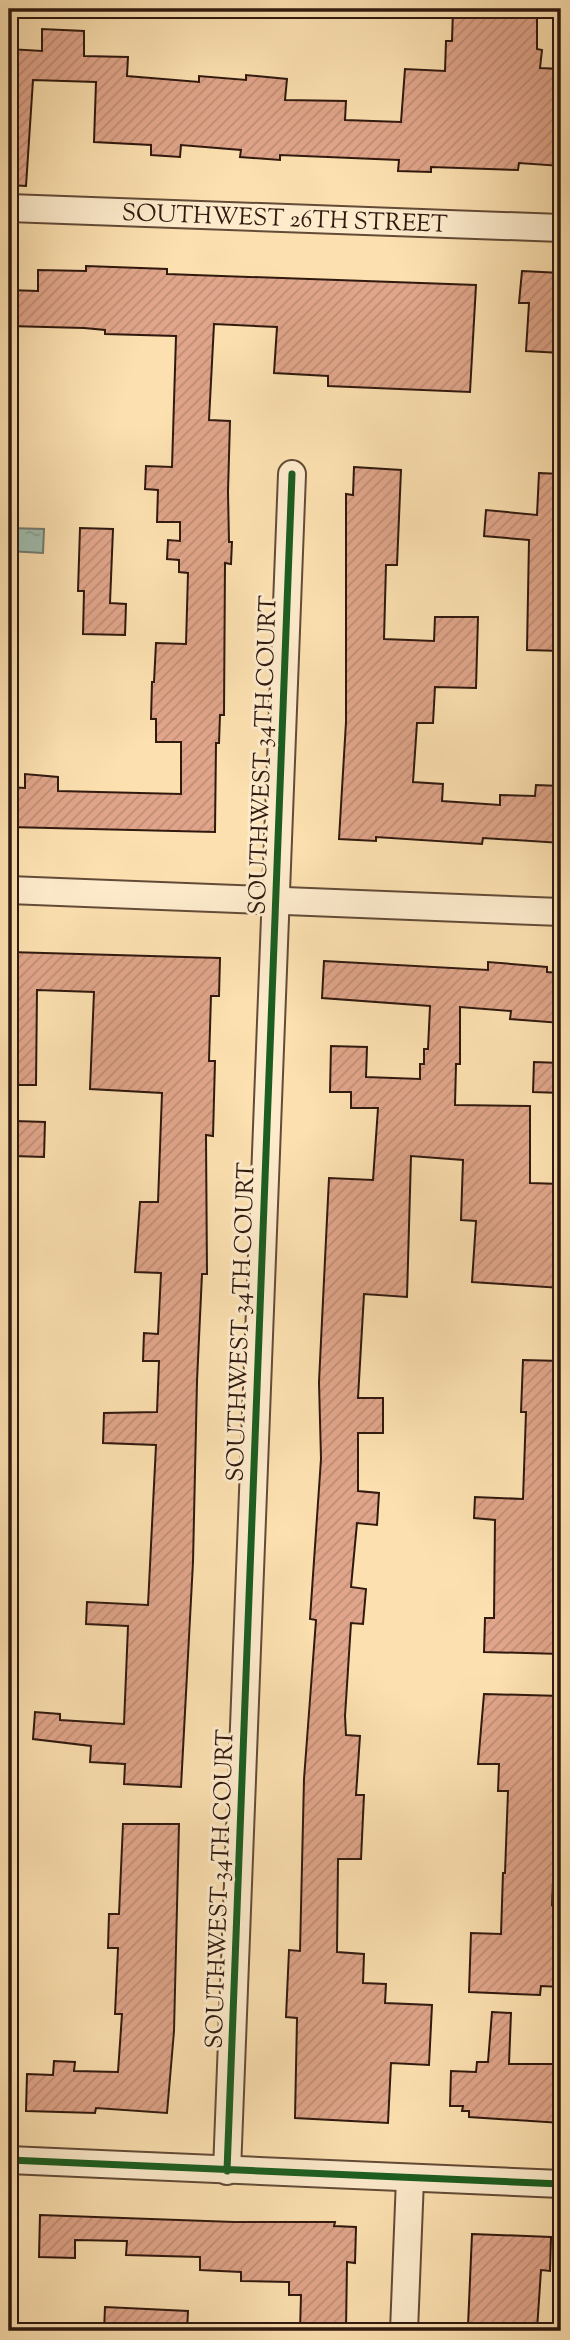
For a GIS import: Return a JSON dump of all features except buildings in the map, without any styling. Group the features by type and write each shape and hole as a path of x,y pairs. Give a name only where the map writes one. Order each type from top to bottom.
{"street":[{"name":"SOUTHWEST 26TH STREET","path":"9,208 561,228"},
{"name":"SOUTHWEST 34TH COURT","path":"227,2171 292,474"},
{"path":"9,890 561,912"},
{"path":"9,2160 561,2184"},
{"path":"404,2331 410,2179"}],"water":[{"path":"9,528 44,529 43,553 9,551"}],"cycle path":[{"path":"227,2171 292,474"},
{"path":"9,2160 561,2184"}]}
